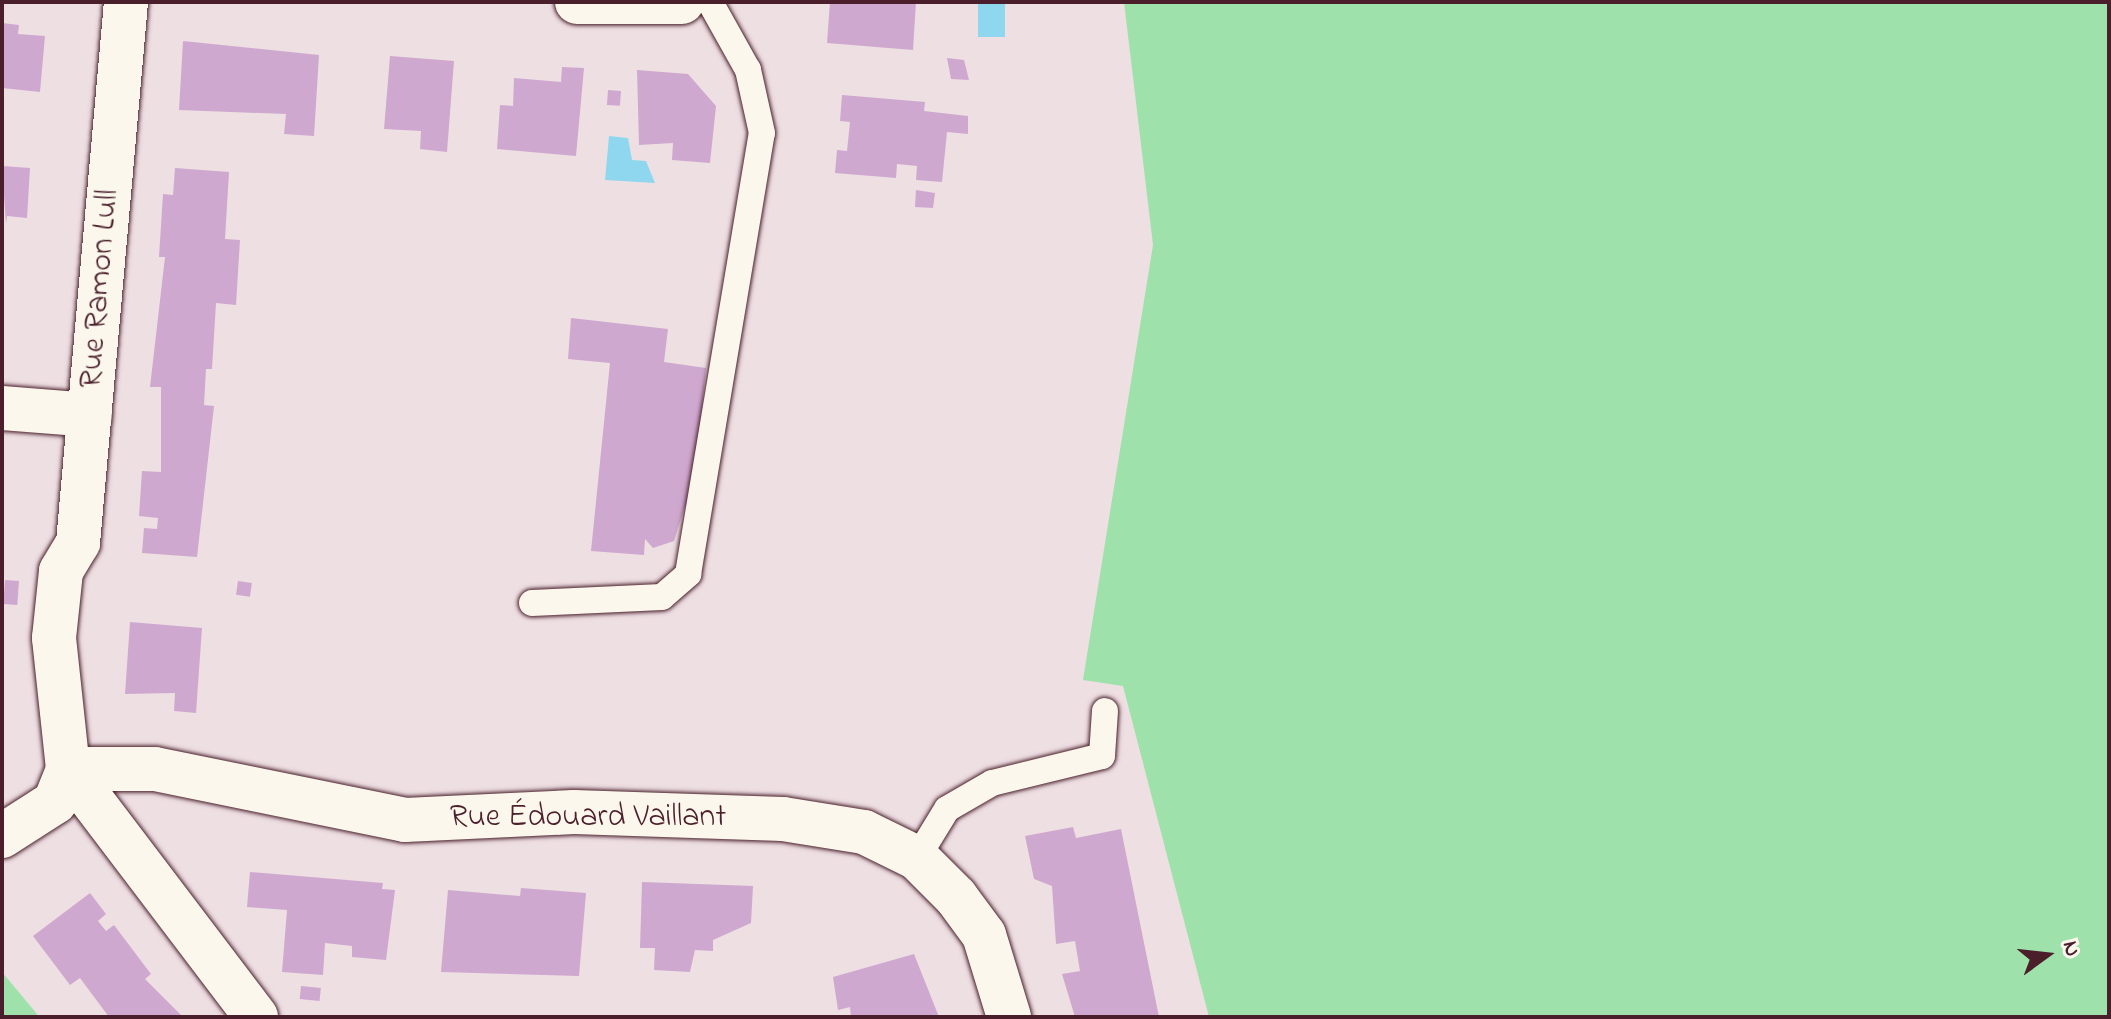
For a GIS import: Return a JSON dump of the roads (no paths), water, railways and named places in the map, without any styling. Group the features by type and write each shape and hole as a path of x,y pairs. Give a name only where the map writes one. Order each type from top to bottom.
{"street":[{"name":"Rue Ramon Lull","path":"68,769 54,638 61,571 78,543 126,2"},
{"path":"577,2 682,2"},
{"path":"2,408 90,415"},
{"path":"2,836 55,802 68,769"},
{"path":"68,769 256,1017"},
{"name":"Rue Édouard Vaillant","path":"68,769 155,769 405,820 574,812 827,823 864,832 917,858 984,935 1009,1017"}],"lane":[{"path":"532,603 662,597 688,574 762,133 748,70 710,2"},
{"path":"917,858 947,809 992,783 1102,756 1105,711"}],"water":[{"path":"978,2 1005,2 1005,37 978,37"},
{"path":"609,136 628,138 632,160 646,161 655,183 605,180"}]}
